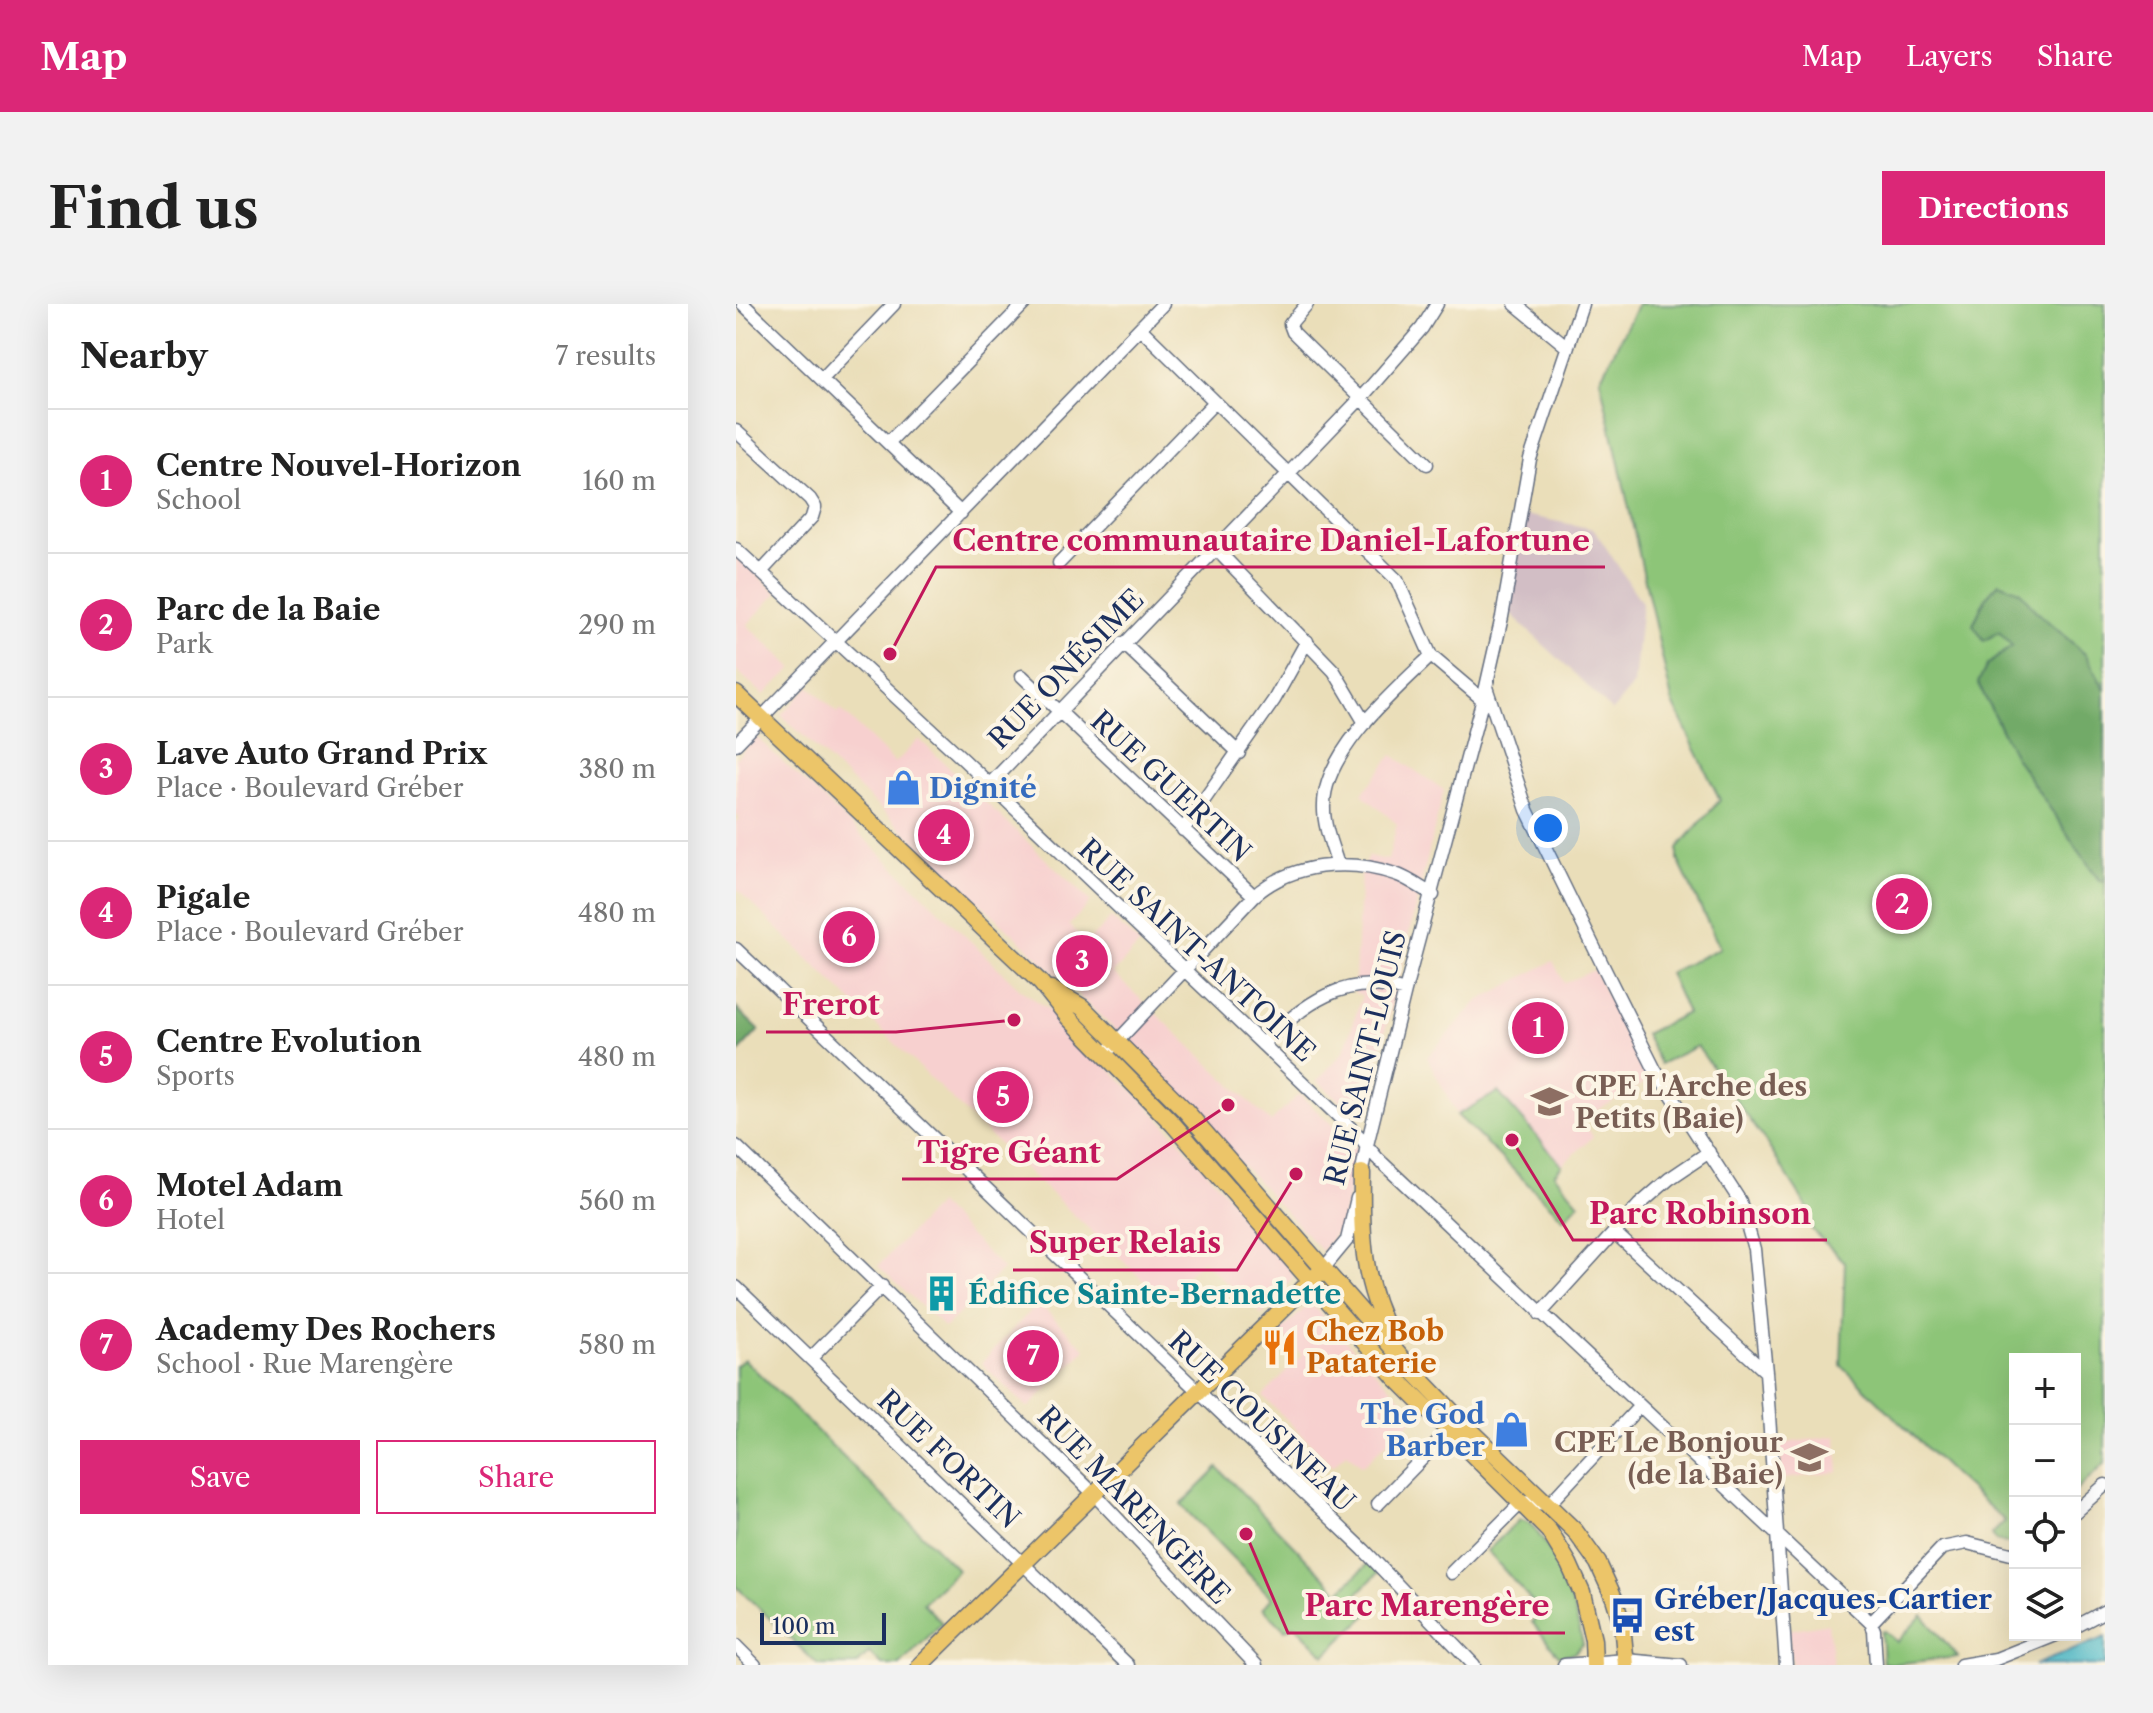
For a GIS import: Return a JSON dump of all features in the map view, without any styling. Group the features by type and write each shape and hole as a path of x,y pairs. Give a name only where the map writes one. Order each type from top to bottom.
{"main road":[{"path":"736,694 1041,983 1069,1018 1111,1048 1185,1110 1411,1369 1454,1426 1549,1531 1582,1593 1594,1663"},
{"path":"1111,1048 1173,1124 1395,1377 1549,1504 1575,1531 1602,1572 1621,1619 1626,1662"},
{"path":"1362,1173 1362,1244 1366,1270 1378,1308 1411,1369"},
{"name":"RUE SAINT-LOUIS","path":"920,1665 1323,1269"}],"street":[{"path":"743,304 961,513"},
{"path":"822,379 894,304"},
{"path":"888,443 1024,304"},
{"path":"736,744 1163,304"},
{"path":"1307,304 1290,324 1293,332 1427,464"},
{"name":"RUE ONÉSIME","path":"989,785 1214,547 1361,398 1422,328 1437,304"},
{"path":"1515,304 1566,346"},
{"name":"RUE SAINT-LOUIS","path":"1323,1269 1347,1240 1405,991 1484,694 1502,617 1530,459 1582,304"},
{"path":"1140,328 1397,580 1431,656 1484,694 1527,810 1655,1070 1740,1201 1754,1249 1766,1372 1786,1665"},
{"path":"1059,563 1215,402"},
{"path":"736,431 815,507 812,517 761,572"},
{"path":"1214,547 1334,671 1365,723"},
{"name":"RUE SAINT-ANTOINE","path":"736,549 1185,969 1540,1314 1871,1623"},
{"path":"1183,830 1274,700 1307,641"},
{"path":"1123,643 1239,753"},
{"path":"1338,865 1323,808 1325,790 1340,757 1380,704 1431,656"},
{"name":"RUE GUERTIN","path":"1022,676 1254,896"},
{"path":"1111,1048 1254,896 1281,878 1338,865 1368,867 1397,874 1433,895"},
{"name":"RUE COUSINEAU","path":"736,949 1364,1550 1474,1665"},
{"path":"1262,1044 1301,1008 1335,991 1363,985 1405,991"},
{"name":"RUE MARENGÈRE","path":"736,1146 1093,1493 1256,1665"},
{"path":"1540,1314 1639,1205 1669,1179 1709,1152"},
{"path":"1615,1233 1766,1372"},
{"path":"811,1358 882,1286"},
{"name":"RUE FORTIN","path":"736,1287 1128,1665"},
{"path":"1451,1573 1522,1502 1549,1504 1639,1407"},
{"path":"1378,1504 1454,1426"},
{"path":"2081,1507 2105,1485"},
{"path":"1876,1665 1871,1623 1942,1548 1967,1543 2009,1554"},
{"path":"1779,1567 1787,1558 1799,1556"},
{"path":"2081,1624 2105,1611"},
{"path":"1961,1665 1996,1659 2041,1641"},
{"path":"736,1646 755,1665"},
{"path":"1564,1665 1626,1662 1681,1665"}],"shaded area":[{"path":"1520,514 1594,529 1642,603 1634,684 1612,711 1509,613"},
{"path":"736,556 777,593 747,625 793,668 764,695 736,670"},
{"path":"809,686 837,713 841,710 895,763 919,739 1091,902 1069,925 1087,942 1111,918 1140,944 1113,973 1271,1122 1299,1094 1355,1146 1358,1152 1341,1226 1322,1251 1131,1045 781,715"},
{"path":"756,737 1020,989 1047,1008 1151,1109 1273,1246 1294,1276 1262,1315 1202,1260 1163,1299 965,1112 736,888 736,822 740,818 736,814 736,758"},
{"path":"1392,755 1444,790 1367,1105 1356,1115 1317,1081 1344,1051 1362,995 1354,993 1361,873 1368,856 1388,860 1397,824 1362,794"},
{"path":"1553,961 1564,983 1594,970 1650,1080 1582,1119 1593,1137 1562,1165 1498,1092 1457,1115 1427,1057 1478,1001"},
{"path":"938,1204 1003,1269 945,1328 878,1266"},
{"path":"1038,1303 1086,1349 1028,1408 981,1363"},
{"path":"1310,1303 1417,1415 1362,1466 1347,1453 1333,1466 1263,1396 1302,1355 1280,1332"},
{"name":"CPE Le Bonjour (de la Baie)","path":"1836,1436 1839,1472 1783,1479 1779,1444"},
{"path":"1828,1623 1833,1665 1792,1665 1788,1630"}],"green space":[{"path":"1638,304 2105,304 2105,1463 2081,1486 2081,1353 2009,1353 2009,1544 1996,1541 1992,1534 2005,1521 1841,1365 1845,1262 1812,1230 1809,1210 1763,1138 1697,1046 1660,1064 1645,1034 1687,1013 1669,973 1720,948 1678,860 1678,848 1720,800 1672,701 1600,379"},
{"path":"1999,583 2020,591 2036,611 2086,655 2105,690 2105,881 2099,880 2015,757 1978,683 1987,665 2012,646 1999,632 1984,641 1973,625 1986,597"},
{"path":"736,1008 759,1030 736,1055"},
{"path":"1498,1092 1562,1165 1554,1174 1579,1203 1564,1219 1457,1115"},
{"path":"744,1359 958,1570 923,1603 942,1623 900,1665 882,1665 869,1653 857,1665 818,1665 736,1586 736,1366"},
{"path":"1218,1468 1339,1592 1369,1563 1379,1572 1352,1599 1367,1615 1325,1655 1295,1625 1285,1630 1263,1608 1272,1598 1181,1505"},
{"path":"1519,1520 1535,1529 1563,1576 1583,1644 1574,1653 1559,1656 1532,1622 1542,1612 1487,1551"},
{"path":"1922,1615 1958,1657 1883,1663 1881,1632 1884,1631 1897,1642"}],"water":[{"path":"2105,1637 2105,1665 2034,1665 2099,1640"}],"place":[{"name":"Centre communautaire Daniel-Lafortune","path":"890,654"},
{"name":"Dignité","path":"903,788"},
{"name":"Pigale","path":"944,835"},
{"name":"Parc de la Baie","path":"1902,904"},
{"name":"Motel Adam","path":"849,937"},
{"name":"Lave Auto Grand Prix","path":"1082,961"},
{"name":"Frerot","path":"1014,1020"},
{"name":"Centre Nouvel-Horizon","path":"1538,1028"},
{"name":"Centre Evolution","path":"1003,1097"},
{"name":"CPE L'Arche des Petits (Baie)","path":"1549,1102"},
{"name":"Tigre Géant","path":"1228,1105"},
{"name":"Parc Robinson","path":"1512,1140"},
{"name":"Super Relais","path":"1296,1174"},
{"name":"Édifice Sainte-Bernadette","path":"942,1294"},
{"name":"Chez Bob Pataterie","path":"1280,1347"},
{"name":"Academy Des Rochers","path":"1033,1356"},
{"name":"The God Barber","path":"1511,1430"},
{"name":"CPE Le Bonjour (de la Baie)","path":"1809,1458"},
{"name":"Parc Marengère","path":"1246,1534"},
{"name":"Gréber/Jacques-Cartier est","path":"1628,1615"}]}
